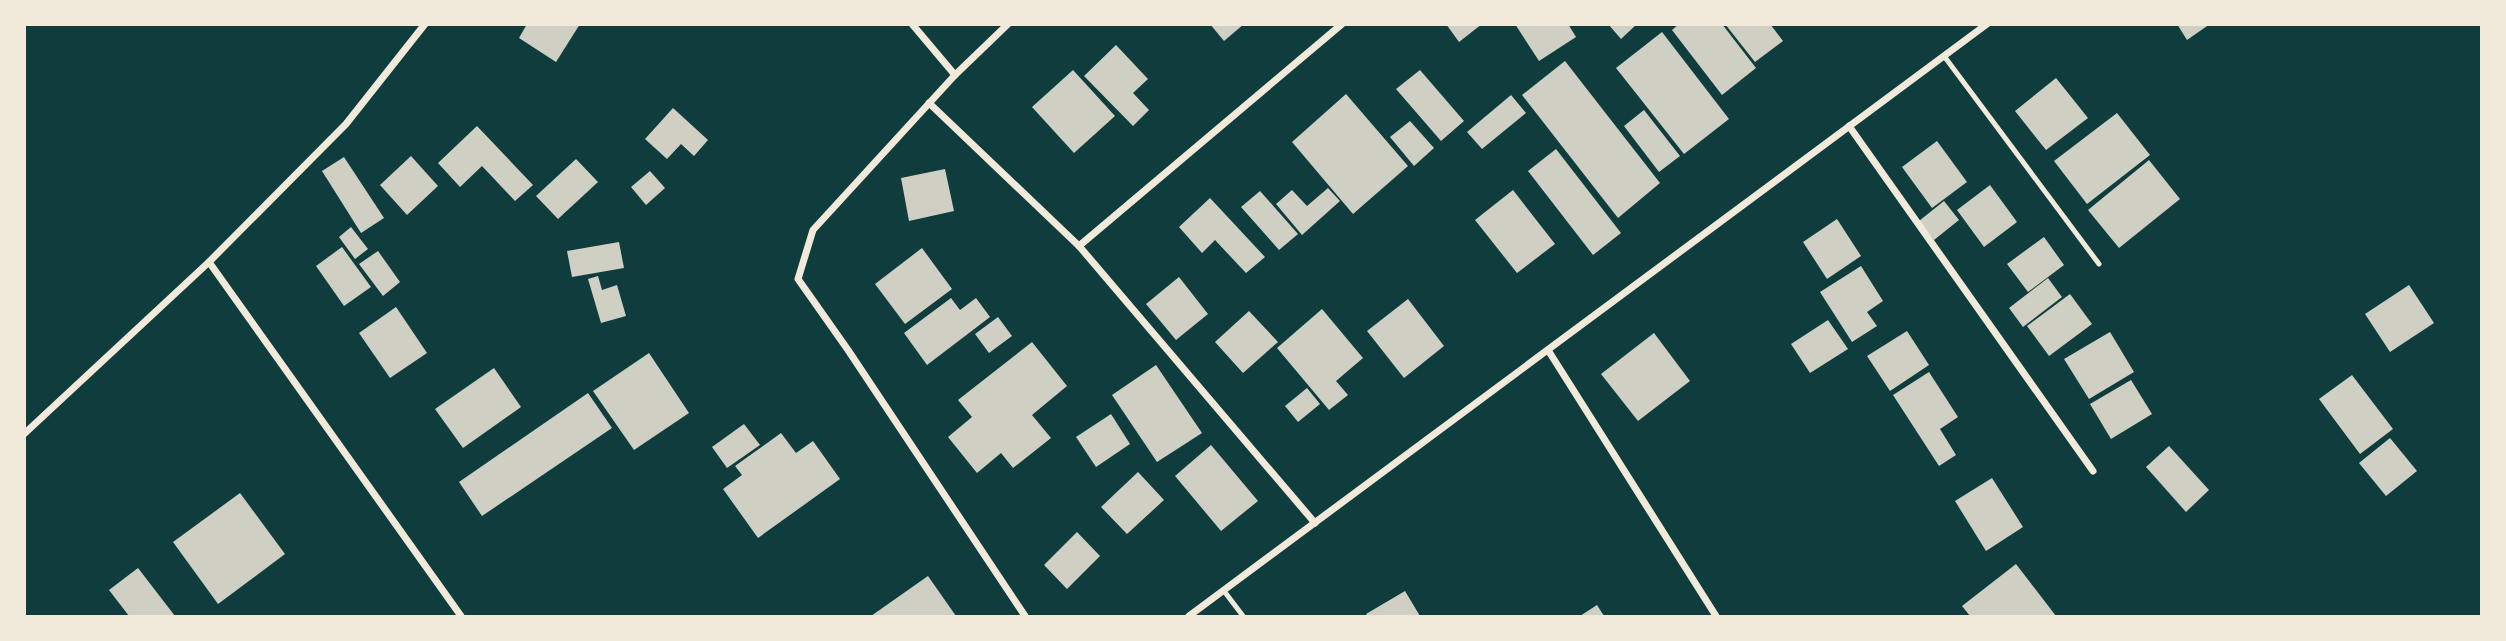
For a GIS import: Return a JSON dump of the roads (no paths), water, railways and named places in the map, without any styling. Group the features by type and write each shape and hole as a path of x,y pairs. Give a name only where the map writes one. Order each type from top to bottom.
{"street":[{"path":"24,434 209,262 346,124 425,24"},
{"path":"912,24 955,75"},
{"path":"1008,24 955,75 813,230 797,279 848,350 1025,617"},
{"path":"1079,246 1342,24"},
{"path":"1189,617 1987,24"},
{"path":"929,103 1079,246 1315,523"},
{"path":"1849,126 2093,471"},
{"path":"209,262 461,617"},
{"path":"1548,350 1716,617"}],"lane":[{"path":"1944,56 2099,264"},
{"path":"1224,591 1243,617"}]}
